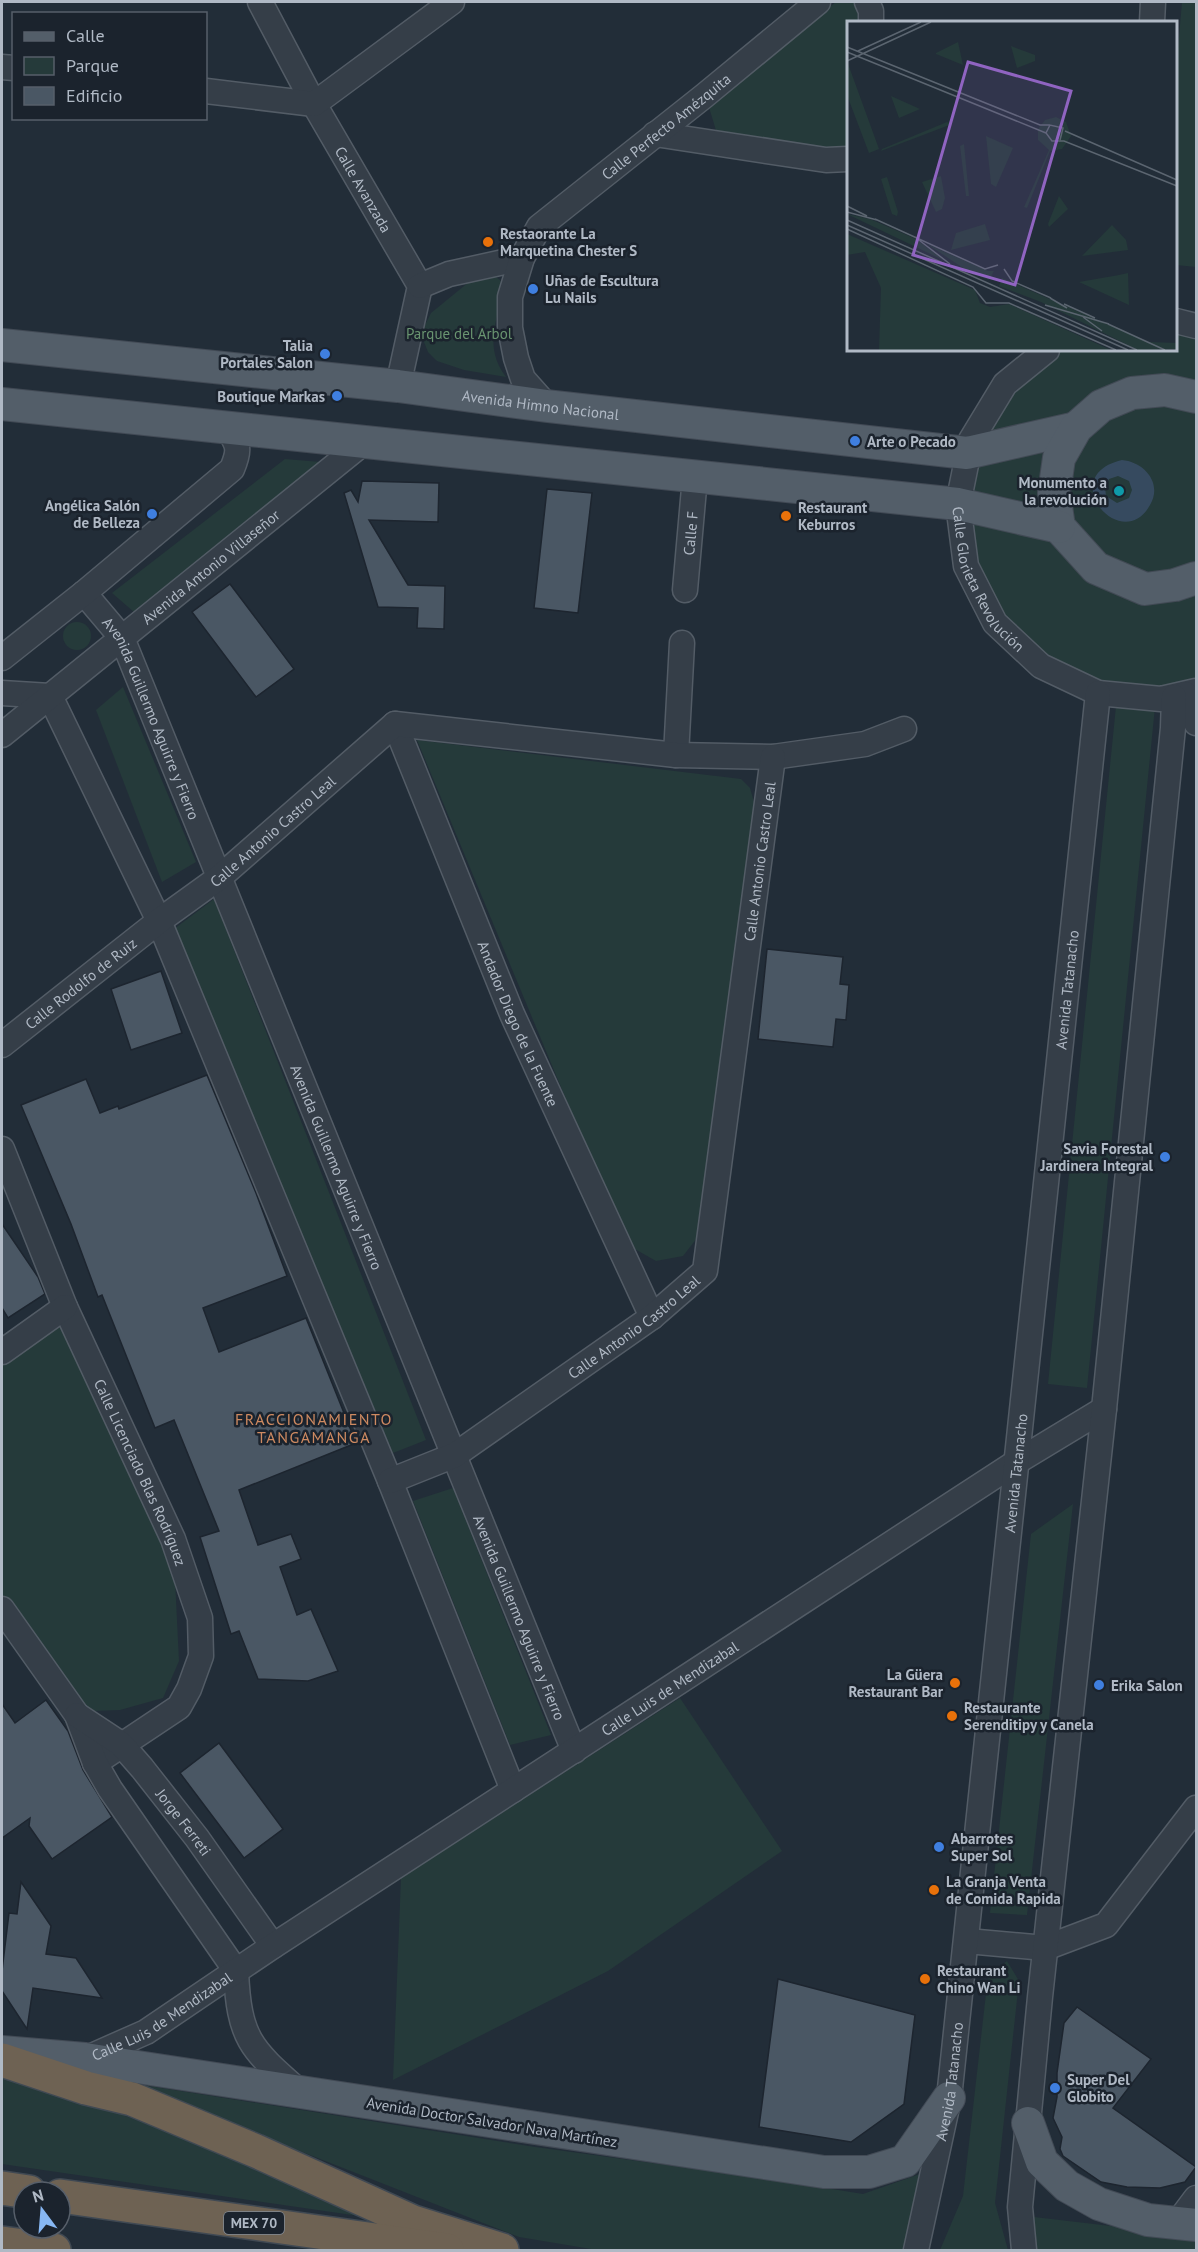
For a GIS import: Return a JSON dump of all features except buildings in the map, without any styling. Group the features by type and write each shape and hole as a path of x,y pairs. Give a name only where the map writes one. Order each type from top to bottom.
{"highway":[{"path":"2,2060 86,2088 132,2099 256,2151 413,2222 502,2250"},
{"name":"MEX 70","path":"72,2198 447,2250"},
{"path":"2,2243 54,2250"}],"main road":[{"name":"Avenida Himno Nacional","path":"2,345 398,386 547,406 967,453 1076,428"},
{"path":"1197,397 1165,390 1132,393 1101,406 1076,428 1059,458 1054,493 1059,527 1096,568 1145,589 1175,585 1197,578"},
{"path":"2,404 958,504 1059,527"},
{"name":"Avenida Doctor Salvador Nava Martínez","path":"2,2052 86,2059 824,2172 869,2172 905,2161 949,2098"},
{"path":"1028,2123 1042,2162 1067,2186 1100,2204 1148,2220 1187,2224"}],"street":[{"name":"Calle Avanzada","path":"260,2 314,104 420,286"},
{"path":"207,91 314,104 452,2"},
{"name":"Calle Perfecto Amézquita","path":"547,406 523,379 510,328 510,297 522,258 539,227 818,2"},
{"path":"867,2 871,11 871,21"},
{"path":"1152,21 1153,2"},
{"path":"655,134 826,160 847,159"},
{"path":"398,386 420,286 449,274 522,258"},
{"path":"1177,321 1197,326"},
{"name":"Calle Glorieta Revolución","path":"1046,351 1005,384 971,440 958,504 966,566 995,623 1041,666 1098,693 1161,699 1185,694"},
{"path":"2,658 84,593 232,469 238,456 237,443 228,429"},
{"name":"Avenida Antonio Villaseñor","path":"2,735 363,443"},
{"name":"Calle F","path":"686,590 695,477"},
{"name":"Avenida Guillermo Aguirre y Fierro","path":"84,593 122,638 574,1751"},
{"path":"676,755 682,643"},
{"path":"2,693 50,696 159,921 390,1481 513,1790"},
{"name":"Avenida Tatanacho","path":"916,2250 949,2098 1098,693"},
{"path":"1185,694 1197,723"},
{"path":"1024,2250 1020,2207 1045,1948 1104,1409 1173,728 1185,694"},
{"path":"395,724 676,755 773,757 865,744 904,729"},
{"name":"Calle Antonio Castro Leal","path":"159,921 219,877 395,724"},
{"name":"Andador Diego de la Fuente","path":"395,724 512,1014 652,1317"},
{"name":"Calle Antonio Castro Leal","path":"390,1481 455,1455 652,1317 705,1271 773,757"},
{"name":"Calle Rodolfo de Ruiz","path":"2,1045 159,921"},
{"name":"Calle Licenciado Blas Rodríguez","path":"2,1149 65,1307 173,1539 200,1618 201,1656 189,1689 179,1707 95,1763"},
{"path":"2,1352 65,1307"},
{"name":"Calle Luis de Mendizabal","path":"86,2059 146,2032 273,1946 1018,1461 1104,1409"},
{"name":"Jorge Ferreti","path":"2,1609 77,1715 95,1763 110,1789 236,1971"},
{"name":"Jorge Ferreti","path":"77,1715 121,1744 142,1768 197,1838 273,1946"},
{"path":"967,1941 1045,1948 1106,1925 1197,1808"},
{"name":"Calle Luis de Mendizabal","path":"236,1971 237,2004 244,2031 260,2057 301,2093"},
{"path":"1187,2224 1197,2198"}],"green space":[{"path":"836,2 857,2 858,21 847,21 847,141 845,149 718,137 708,104"},
{"path":"1182,2 1196,2 1196,267 1177,265 1177,60"},
{"name":"Parque del Arbol","path":"493,275 500,280 502,289 495,323 495,355 506,377 464,370 437,361 428,352 424,342 424,327 431,313 469,282"},
{"path":"1177,321 1196,326 1196,691 1161,699 1041,666 966,566 971,440 1046,351 1177,351"},
{"path":"285,459 333,463 142,619 112,593"},
{"path":"77,622 87,626 91,636 87,646 77,650 67,646 63,636 67,626"},
{"path":"123,687 196,862 162,882 96,710"},
{"path":"1116,706 1155,707 1087,1388 1048,1384"},
{"path":"417,740 741,779 750,788 754,802 701,1233 683,1256 656,1261 626,1244"},
{"path":"214,899 426,1440 393,1453 174,929"},
{"path":"64,1312 173,1539 179,1661 163,1698 120,1710 91,1711 71,1701 2,1609 2,1352"},
{"path":"453,1488 551,1735 510,1745 413,1501"},
{"path":"1073,1504 1027,1915 990,1913 1031,1534"},
{"path":"680,1698 782,1851 608,1971 393,2080 401,1878"},
{"path":"1007,1961 1019,1981 995,2203 1008,2250 940,2250 963,2196 988,1976"},
{"path":"2,2071 231,2157 366,2217 2,2164"},
{"path":"124,2082 535,2147 863,2194 923,2173 908,2250 597,2250 519,2237"},
{"path":"1034,2217 1196,2236 1196,2250 1031,2250"}],"water":[{"path":"1122,460 1137,465 1149,475 1153,482 1153,497 1150,505 1138,518 1124,522 1111,517 1100,508 1094,495 1094,481 1103,469","holes":["1118,476 1129,481 1132,490 1129,498 1117,503 1106,496 1105,487 1109,479"]}],"place":[{"name":"Restaorante La Marquetina Chester S","path":"488,242"},
{"name":"Uñas de Escultura Lu Nails","path":"533,289"},
{"name":"Talia Portales Salon","path":"325,354"},
{"name":"Boutique Markas","path":"337,396"},
{"name":"Arte o Pecado","path":"855,441"},
{"name":"Monumento a la revolución","path":"1119,491"},
{"name":"Angélica Salón de Belleza","path":"152,514"},
{"name":"Restaurant Keburros","path":"786,516"},
{"name":"Savia Forestal Jardinera Integral","path":"1165,1157"},
{"name":"La Güera Restaurant Bar","path":"955,1683"},
{"name":"Erika Salon","path":"1099,1685"},
{"name":"Restaurante Serenditipy y Canela","path":"952,1716"},
{"name":"Abarrotes Super Sol","path":"939,1847"},
{"name":"La Granja Venta de Comida Rapida","path":"934,1890"},
{"name":"Restaurant Chino Wan Li","path":"925,1979"},
{"name":"Super Del Globito","path":"1055,2088"}],"district":[{"name":"FRACCIONAMIENTO TANGAMANGA","path":"314,1428"}]}
